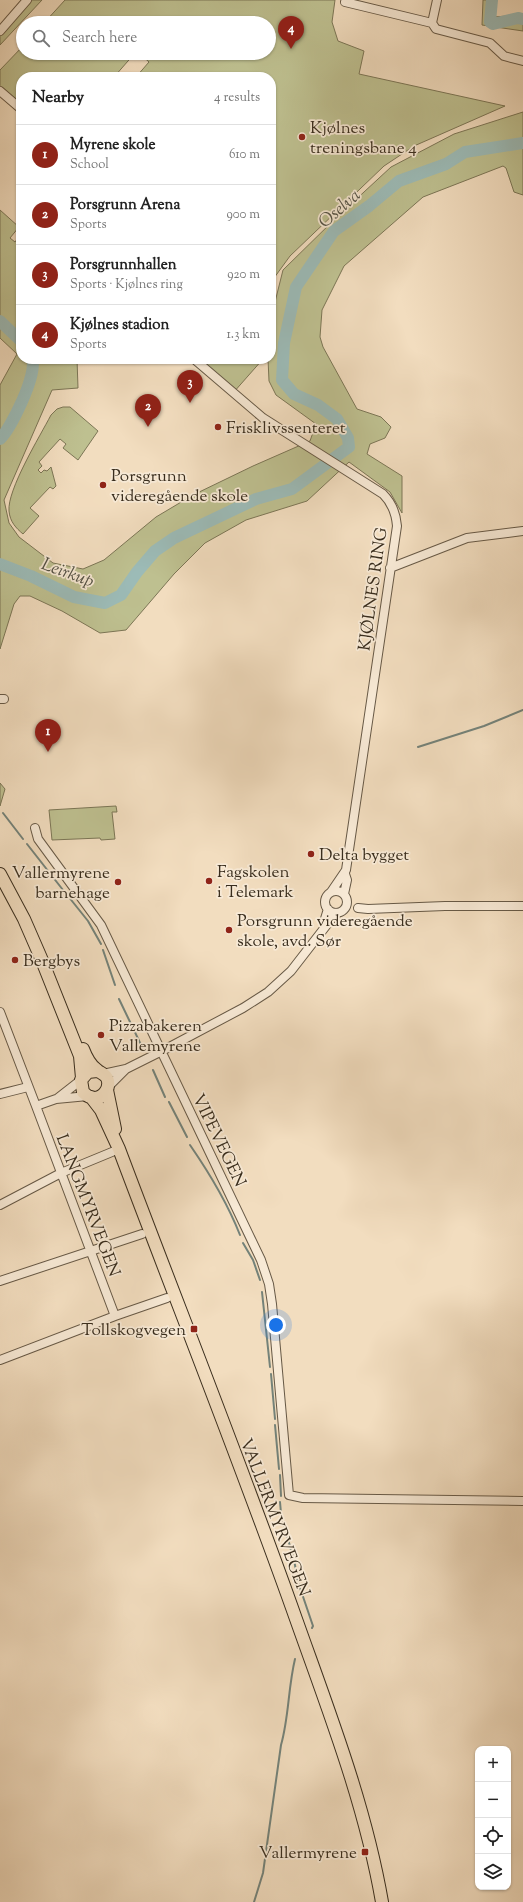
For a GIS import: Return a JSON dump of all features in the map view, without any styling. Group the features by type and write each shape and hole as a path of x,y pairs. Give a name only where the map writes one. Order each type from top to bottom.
{"main road":[{"path":"0,874 59,990 85,1054 108,1081 107,1089 100,1097 89,1097 82,1089 80,1056 42,958"},
{"path":"82,1079 88,1072 100,1072"},
{"name":"VALLERMYRVEGEN","path":"107,1089 115,1151"},
{"name":"VALLERMYRVEGEN","path":"89,1097 101,1110 113,1140 115,1151 275,1562 333,1723 364,1821 382,1902"}],"street":[{"path":"0,31 28,0"},
{"path":"432,23 436,0"},
{"path":"345,2 432,23 436,29 490,43 504,56 523,61"},
{"path":"0,91 16,105"},
{"name":"KJØLNES RING","path":"200,364 263,418 383,494 393,507 397,526 345,874 347,880 344,894"},
{"path":"390,568 467,538 523,531"},
{"name":"VIPEVEGEN","path":"35,828 38,839 101,925 160,1052 257,1249 269,1284 275,1332 289,1495 303,1498 523,1501"},
{"name":"KJØLNES RING","path":"331,892 345,874"},
{"path":"107,1089 126,1069 243,1008 268,992 315,942 325,926 327,926 336,913 341,912 346,907 344,894 337,890 331,892 325,902 328,909 336,913"},
{"path":"358,908 523,906"},
{"path":"325,926 324,922 328,909"},
{"name":"LANGMYRVEGEN","path":"0,1012 115,1316"},
{"path":"100,1072 126,1069"},
{"path":"56,1099 82,1079"},
{"path":"0,1094 28,1087"},
{"path":"36,1106 56,1099 89,1097"},
{"path":"0,1205 61,1173 115,1151"},
{"path":"0,1281 142,1234"},
{"path":"0,1360 115,1316 167,1298"}],"green space":[{"path":"27,0 42,0 27,16 16,16 16,28 0,45 0,31"},
{"path":"65,0 335,0 332,22 338,41 364,51 359,74 505,106 414,146 384,166 290,256 276,275 276,72 140,72 149,62 147,60 276,60 276,16 50,16"},
{"path":"483,0 497,0 493,17 523,15 523,31 482,25"},
{"path":"16,53 16,60 129,60 118,72 16,72 16,105 0,91 0,70"},
{"path":"523,112 523,195 514,192 506,168 503,166 423,197 344,266 322,310 320,337 323,347 357,409 381,417 391,427 385,438 370,444 367,454 402,476 402,513 390,492 349,462 307,501 246,520 205,543 174,574 126,630 100,633 62,611 30,596 20,596 14,604 0,649 0,385 16,356 16,364 77,364 78,388 52,390 4,500 9,523 19,537 53,563 83,569 104,560 156,517 193,495 310,441 316,424 276,395 269,381 268,364 276,364 276,298 283,270 391,167 454,134"},
{"path":"0,210 16,224 16,231 10,238 15,242 16,241 16,353 0,338"},
{"path":"200,364 259,364 233,393"},
{"path":"70,407 98,431 78,460 63,448 66,444 60,439 39,462 42,466 38,470 41,473 44,470 47,471 51,467 56,486 53,489 50,487 30,508 39,516 23,534 14,524 9,511 13,490 25,463 51,415 57,409"},
{"path":"0,783 5,789 0,806"},
{"path":"116,806 117,812 112,812 115,839 101,840 100,838 52,840 49,810"}],"waterway":[{"name":"Oselva","path":"492,0 490,22 493,24 518,18 523,19"},
{"name":"Oselva","path":"0,564 31,576 74,597 105,603 121,595 137,572 155,551 174,538 256,499 292,489 349,447 348,438 337,419 318,405 294,394 282,380 284,343 296,287 334,231 369,206 399,181 446,164 465,152 523,143"},
{"name":"Leirkup","path":"0,321 16,336"},
{"name":"Leirkup","path":"0,439 17,413 31,376 33,364"},
{"path":"418,747 484,726 523,710"},
{"path":"3,813 23,839"},
{"path":"27,844 63,890"},
{"path":"68,896 88,921 101,944"},
{"path":"103,950 115,985"},
{"path":"119,999 143,1049"},
{"path":"153,1070 165,1097"},
{"path":"169,1102 187,1137"},
{"path":"190,1145 218,1188 240,1235"},
{"path":"243,1243 253,1260 260,1280"},
{"path":"262,1292 270,1367"},
{"path":"271,1374 275,1419"},
{"path":"275,1425 279,1469"},
{"path":"280,1475 281,1496"},
{"path":"280,1502 281,1513 295,1565 297,1579 313,1626 312,1628"},
{"path":"254,1902 263,1873 295,1659"}],"place":[{"name":"Kjølnes stadion","path":"291,49"},
{"name":"Kjølnes treningsbane 4","path":"302,137"},
{"name":"Porsgrunnhallen","path":"190,403"},
{"name":"Porsgrunn Arena","path":"148,427"},
{"name":"Frisklivssenteret","path":"218,427"},
{"name":"Porsgrunn videregående skole","path":"103,485"},
{"name":"Myrene skole","path":"48,752"},
{"name":"Delta bygget","path":"311,854"},
{"name":"Fagskolen i Telemark","path":"209,881"},
{"name":"Vallermyrene barnehage","path":"118,882"},
{"name":"Porsgrunn videregående skole, avd. Sør","path":"229,930"},
{"name":"Bergbys","path":"15,960"},
{"name":"Pizzabakeren Vallemyrene","path":"101,1035"},
{"name":"Tollskogvegen","path":"194,1329"},
{"name":"Vallermyrene","path":"365,1852"}]}
